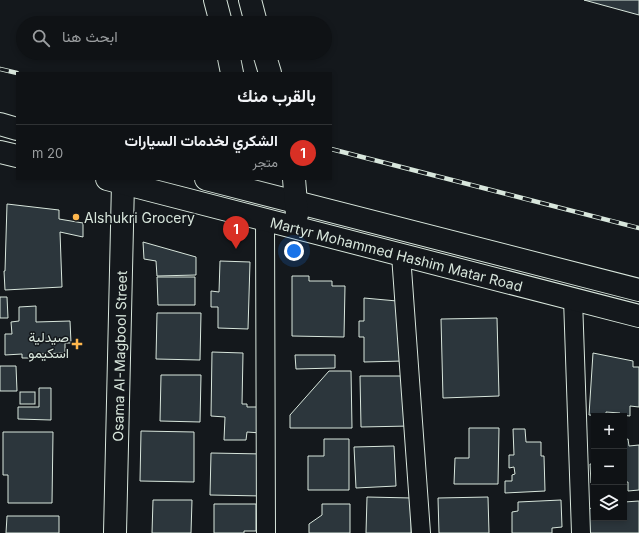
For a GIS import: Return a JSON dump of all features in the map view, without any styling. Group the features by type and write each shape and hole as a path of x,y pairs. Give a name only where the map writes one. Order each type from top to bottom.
{"main road":[{"path":"215,0 219,16"},
{"path":"250,0 254,16"},
{"path":"229,60 232,72"},
{"path":"266,60 270,72"},
{"path":"0,124 16,129"},
{"path":"0,152 16,156"},
{"name":"Martyr Mohammed Hashim Matar Road","path":"118,180 257,218 639,316"},
{"name":"Osama Al-Magbool Street","path":"115,533 118,180"},
{"name":"Martyr Mohammed Hashim Matar Road","path":"214,180 248,184 295,202 639,290"},
{"path":"294,180 298,228"},
{"path":"248,184 257,218"}],"street":[{"path":"257,218 266,533"},
{"path":"401,255 421,533"},
{"path":"574,299 581,533"}],"building":[{"path":"584,0 639,0 639,15"},
{"path":"7,204 59,210 59,219 83,223 83,237 60,232 62,287 5,290 4,271"},
{"path":"143,242 196,257 196,275 157,276 156,261 144,259"},
{"path":"220,261 250,262 248,329 218,328 218,307 211,307 211,291 219,292"},
{"path":"292,276 309,276 309,281 332,281 332,286 345,286 344,337 292,336"},
{"path":"157,277 195,277 195,305 158,305"},
{"path":"0,297 7,297 8,318 0,318"},
{"path":"364,298 397,301 403,361 364,362 364,337 359,337 359,321 364,321"},
{"path":"36,306 36,322 70,321 71,343 65,343 65,353 38,354 38,358 22,358 22,354 5,355 5,334 12,334 11,322 19,321 19,307"},
{"path":"157,313 201,313 200,360 156,359"},
{"path":"497,318 499,396 443,398 441,319"},
{"path":"212,352 243,353 242,404 247,404 247,407 262,407 261,433 247,432 246,440 224,440 225,417 211,416"},
{"path":"593,353 633,361 633,367 639,367 639,407 630,406 630,416 627,416 627,413 606,412 591,413 591,415 589,415"},
{"path":"295,355 335,355 335,368 296,369"},
{"path":"0,366 16,366 17,391 0,391"},
{"path":"329,371 351,371 352,428 290,428 290,415"},
{"path":"161,375 201,375 200,422 160,421"},
{"path":"360,376 409,376 410,426 361,427"},
{"path":"39,388 51,388 51,420 18,419 18,407 39,407"},
{"path":"20,392 35,392 35,404 20,404"},
{"path":"469,428 499,428 498,484 454,484 455,458 469,458"},
{"path":"513,429 525,429 526,442 541,442 541,456 544,456 545,491 505,493 505,481 512,481 512,475 515,474 514,467 509,468 509,455 514,455"},
{"path":"141,431 194,432 194,482 140,481"},
{"path":"3,432 53,432 52,503 8,503 8,475 3,475"},
{"path":"324,439 349,439 349,490 308,490 308,456 324,456"},
{"path":"627,439 629,446 639,445 639,490 628,491"},
{"path":"394,446 396,486 356,488 354,447"},
{"path":"211,453 263,454 262,496 210,495"},
{"path":"367,497 412,498 411,533 366,533"},
{"path":"488,497 489,533 439,533 438,498"},
{"path":"153,500 192,500 191,533 152,533"},
{"path":"561,500 562,527 552,528 552,533 512,533 512,512 518,511 518,502"},
{"path":"639,501 639,533 586,533 584,509 591,508 591,521 627,521 627,502"},
{"path":"214,504 256,504 256,531 244,531 244,533 214,533"},
{"path":"322,504 350,504 350,533 309,533 309,524 322,515"},
{"path":"7,516 59,516 59,533 6,533"}],"railway":[{"path":"0,69 16,73"},
{"path":"332,149 639,228"}],"place":[{"name":"Alshukri Grocery","path":"76,217"},
{"name":"الشكري لخدمات السيارات","path":"236,249"},
{"name":"صيدلية اسكيمو","path":"77,344"}]}
